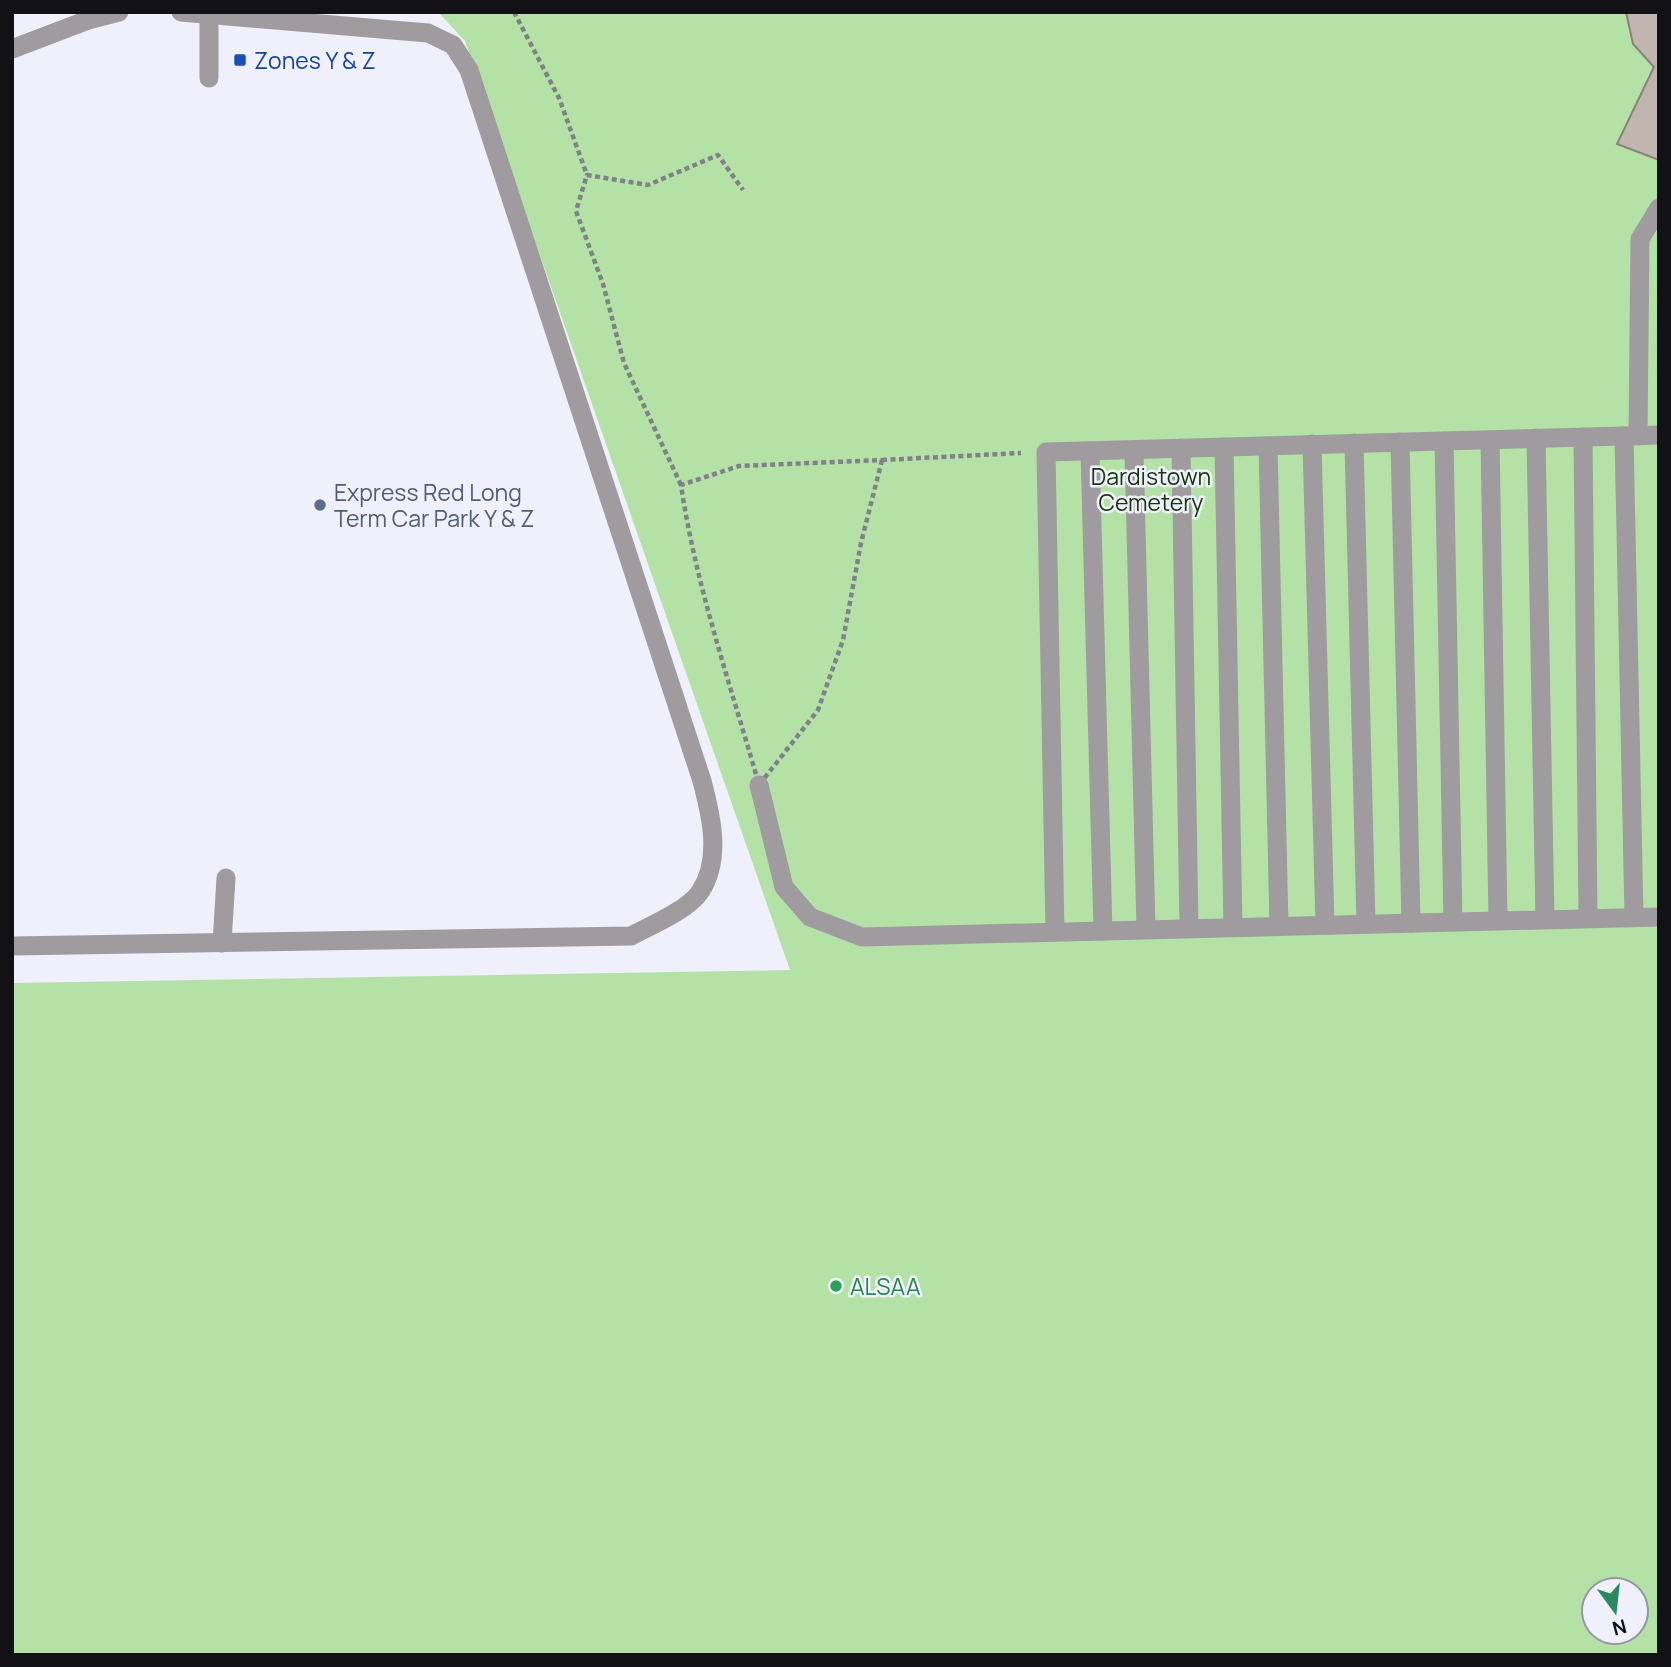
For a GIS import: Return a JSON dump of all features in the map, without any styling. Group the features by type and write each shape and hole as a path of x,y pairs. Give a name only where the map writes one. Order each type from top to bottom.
{"lane":[{"path":"12,50 88,20 119,12"},
{"path":"12,946 631,936 666,918 700,893 710,864 713,823 469,70 453,45 428,33 181,12"},
{"path":"209,15 209,78"},
{"path":"1634,917 1631,436 1640,239 1659,208"},
{"path":"1055,932 1046,452 1659,435"},
{"path":"1583,437 1588,918"},
{"path":"1536,438 1545,919"},
{"path":"1490,440 1498,920"},
{"path":"1444,441 1453,922"},
{"path":"1400,442 1411,923"},
{"path":"1354,443 1366,924"},
{"path":"1312,444 1325,925"},
{"path":"1268,446 1279,926"},
{"path":"1224,447 1233,927"},
{"path":"1181,448 1189,928"},
{"path":"1134,450 1146,929"},
{"path":"1090,451 1103,931"},
{"path":"759,785 784,887 810,917 862,937 1659,916"},
{"path":"222,943 226,878"}],"path":[{"path":"514,12 559,98 587,175 576,211 603,284 624,363 681,485 698,571 759,785"},
{"path":"587,175 648,186 718,155 743,190"},
{"path":"681,485 739,466 1023,453"},
{"path":"759,785 818,710 843,640 861,543 882,460"}],"green space":[{"name":"Dardistown Cemetery","path":"438,12 1659,12 1659,1655 12,1655 12,983 790,970 465,41"}],"building":[{"path":"1626,12 1659,12 1659,160 1617,144 1654,67 1633,44"}],"place":[{"name":"Zones Y & Z","path":"240,60"},
{"name":"Express Red Long Term Car Park Y & Z","path":"320,505"},
{"name":"ALSAA","path":"836,1286"}]}
